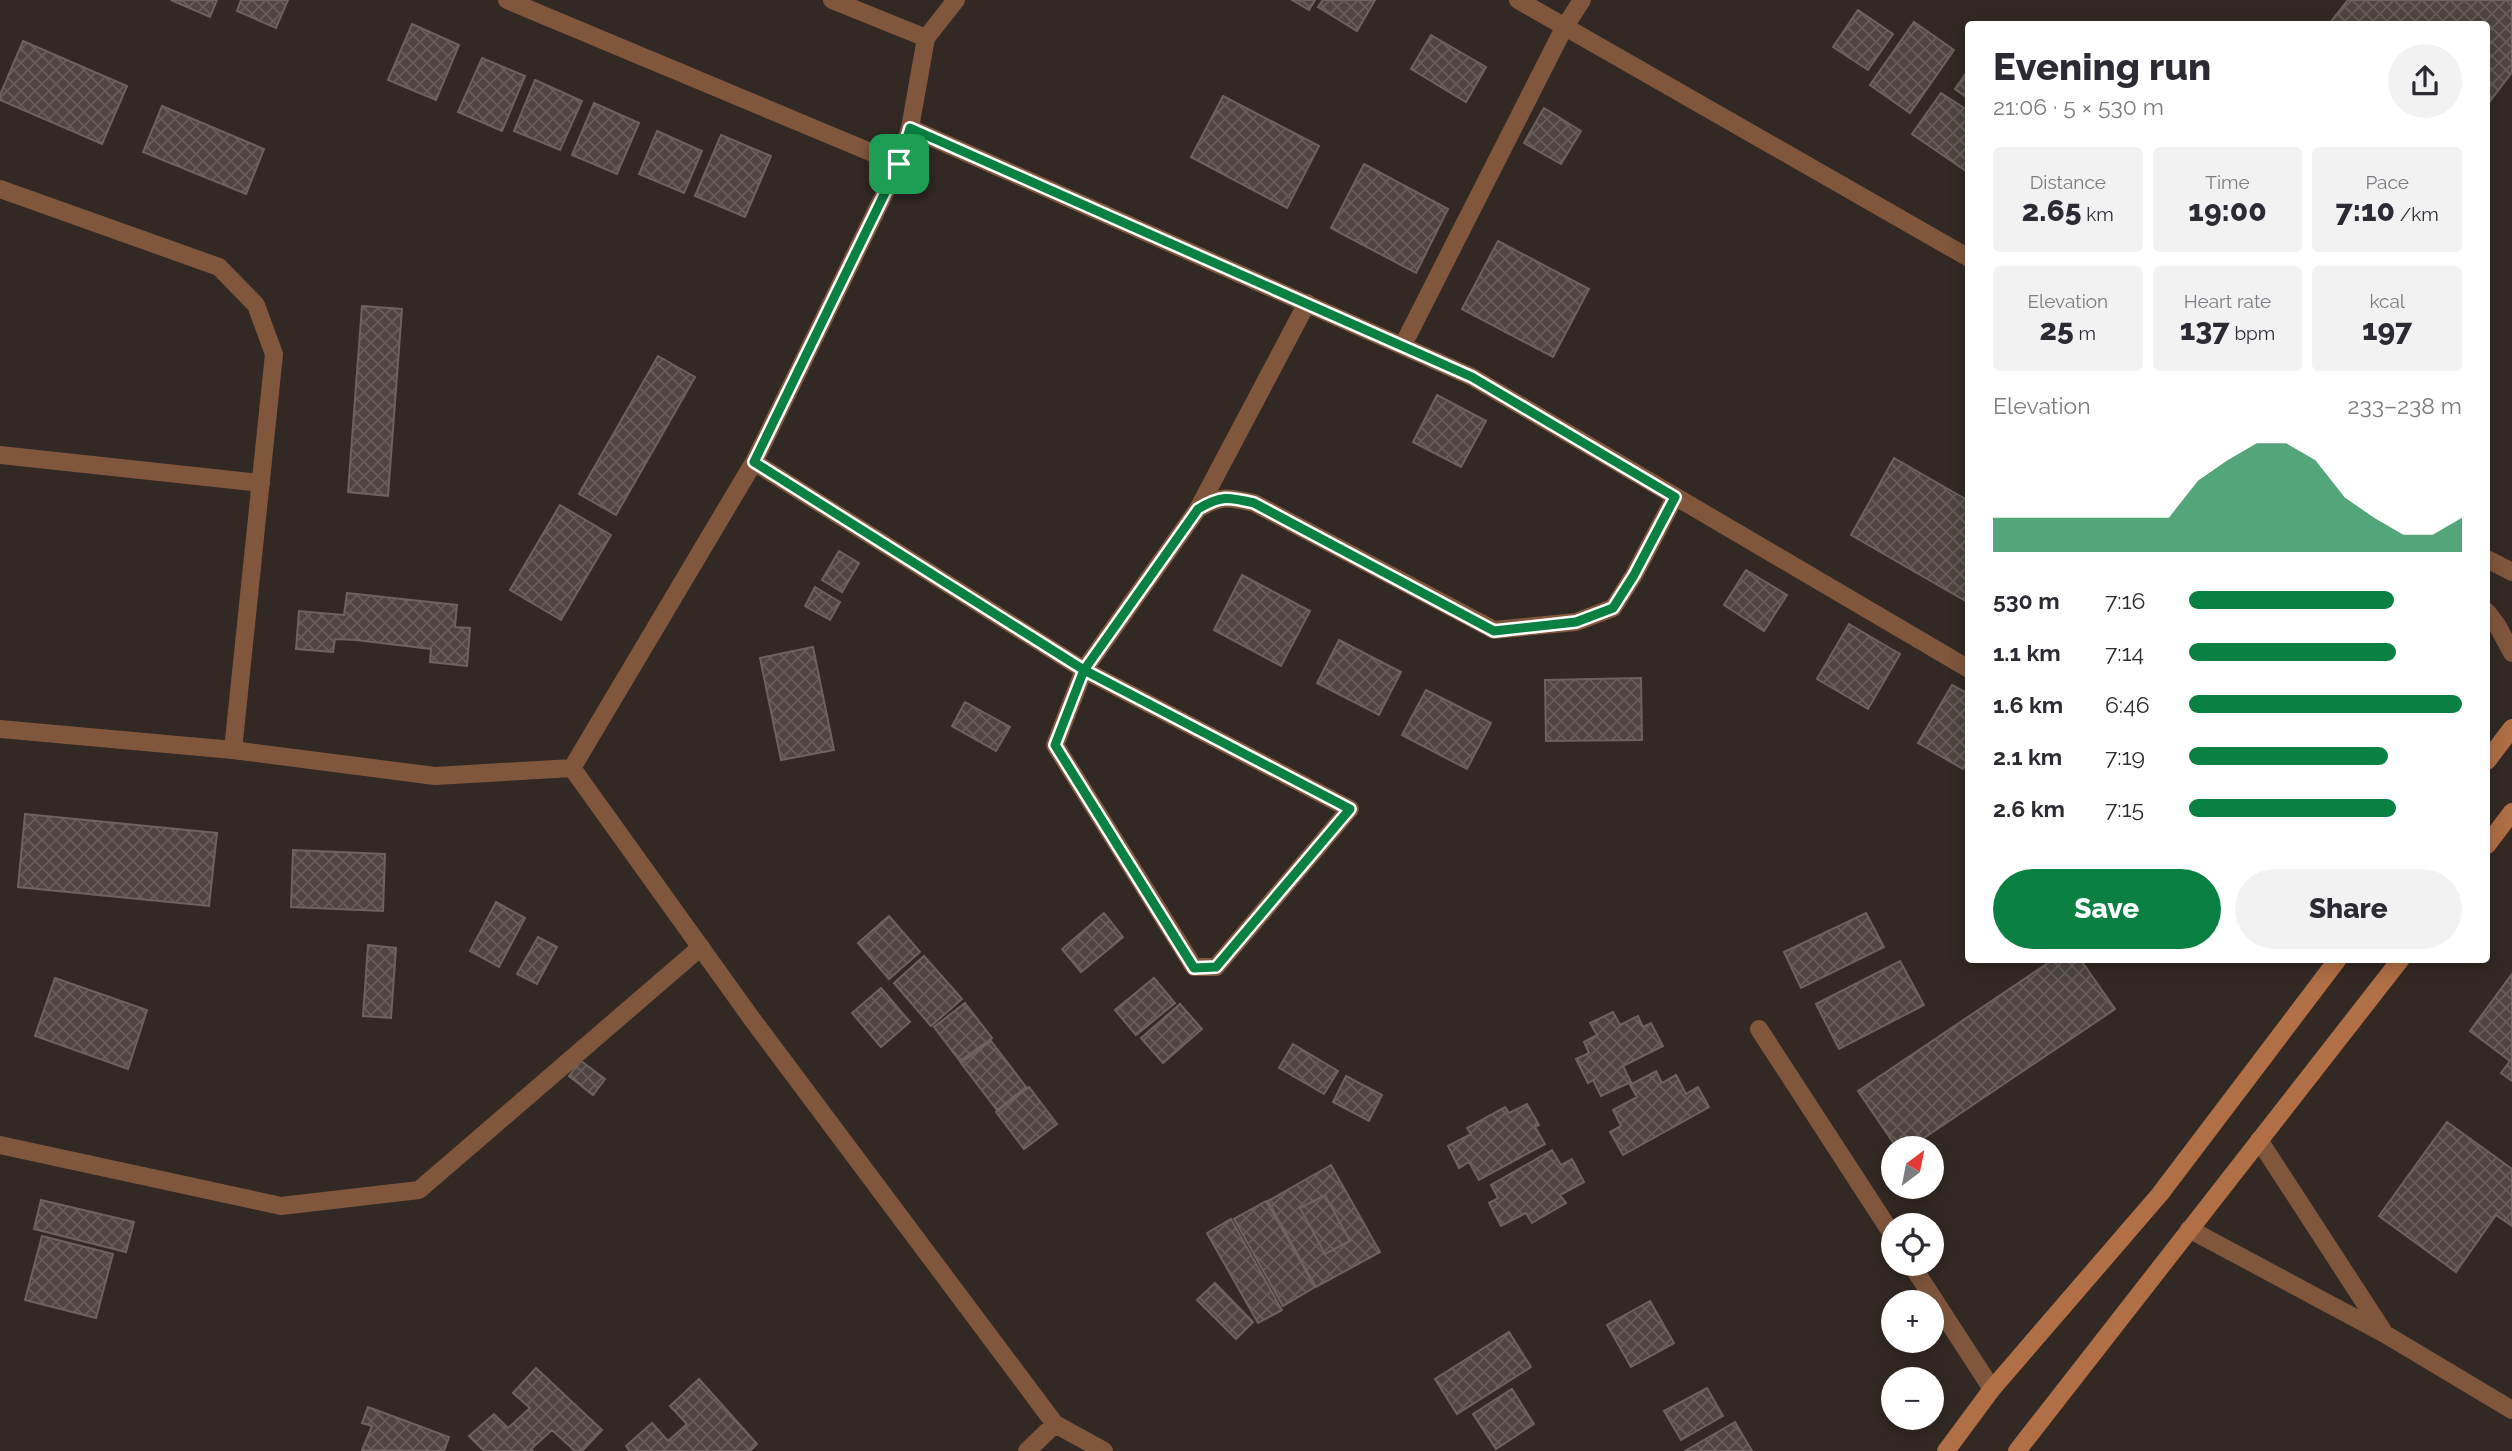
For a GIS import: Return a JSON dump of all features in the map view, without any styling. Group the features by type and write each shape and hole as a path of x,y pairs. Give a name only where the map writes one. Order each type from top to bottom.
{"street":[{"path":"508,0 899,164"},
{"path":"832,0 926,38"},
{"path":"572,768 754,462 899,164 910,128 926,38 956,0"},
{"path":"1518,0 1965,256"},
{"path":"1403,345 1564,28 1582,0"},
{"path":"910,128 1472,377 1965,667"},
{"path":"0,189 219,267 256,305 275,354 233,750"},
{"path":"754,462 1084,670 1350,809 1216,967 1194,968 1055,745 1084,670 1198,509 1307,303"},
{"path":"0,455 261,483"},
{"path":"1198,509 1216,498 1254,503 1494,631 1576,622 1613,608 1634,575 1675,497"},
{"path":"2490,560 2512,572"},
{"path":"2490,616 2512,653"},
{"path":"2490,757 2512,728"},
{"path":"0,729 233,750 435,776 572,768"},
{"path":"572,768 752,1019 1055,1424 1104,1451"},
{"path":"2490,841 2512,812"},
{"path":"0,1145 281,1206 419,1189 701,947"},
{"path":"1946,1451 1992,1389 2160,1194 2335,963"},
{"path":"2017,1451 2398,963"},
{"path":"1759,1029 1881,1217"},
{"path":"2259,1140 2385,1334"},
{"path":"2189,1229 2385,1334 2512,1410"},
{"path":"1919,1276 1992,1389"},
{"path":"1027,1451 1055,1424"}],"building":[{"path":"171,0 217,0 210,17"},
{"path":"241,0 288,0 276,28 237,11"},
{"path":"1292,0 1315,0 1309,10"},
{"path":"1323,0 1375,0 1357,31 1318,7"},
{"path":"2348,0 2512,0 2512,72 2490,101 2490,21 2331,21"},
{"path":"1858,10 1893,34 1868,70 1833,47"},
{"path":"1914,22 1954,50 1910,113 1870,85"},
{"path":"412,24 459,45 436,100 388,80"},
{"path":"1431,35 1486,67 1466,102 1411,69"},
{"path":"23,41 127,86 102,144 0,100"},
{"path":"482,58 525,76 502,131 458,112"},
{"path":"1965,75 1965,96 1955,89"},
{"path":"535,80 582,101 560,150 514,131"},
{"path":"1941,93 1965,108 1965,170 1912,134"},
{"path":"1223,96 1319,146 1287,208 1191,157"},
{"path":"594,103 639,123 617,174 572,155"},
{"path":"162,106 264,149 246,194 143,152"},
{"path":"1544,108 1581,131 1561,164 1524,143"},
{"path":"657,131 702,151 684,193 639,174"},
{"path":"721,135 771,156 745,217 695,196"},
{"path":"1364,164 1448,209 1416,273 1331,228"},
{"path":"1498,241 1589,289 1553,357 1462,309"},
{"path":"362,306 402,309 388,496 348,492"},
{"path":"658,356 695,377 616,515 579,494"},
{"path":"1437,395 1486,421 1461,467 1413,442"},
{"path":"1894,458 1965,499 1965,601 1851,535"},
{"path":"560,505 611,535 561,620 510,590"},
{"path":"839,551 859,563 842,592 822,580"},
{"path":"1746,570 1787,595 1764,631 1724,605"},
{"path":"1242,575 1310,611 1281,666 1214,630"},
{"path":"815,587 840,602 830,620 805,606"},
{"path":"347,593 457,605 455,627 470,628 467,666 430,662 431,649 356,640 335,639 333,652 296,649 299,611 344,615"},
{"path":"1849,624 1900,654 1868,709 1817,679"},
{"path":"1339,640 1401,672 1379,715 1317,683"},
{"path":"813,647 834,750 781,760 760,658"},
{"path":"1641,678 1642,740 1546,741 1545,680"},
{"path":"1952,685 1965,692 1963,769 1918,743"},
{"path":"1426,690 1491,723 1467,769 1402,735"},
{"path":"965,702 1010,727 996,751 952,726"},
{"path":"25,814 217,833 209,906 18,887"},
{"path":"293,850 385,854 383,911 291,907"},
{"path":"496,902 525,918 499,967 470,951"},
{"path":"1104,913 1123,937 1081,972 1062,949"},
{"path":"1866,913 1884,947 1801,988 1784,952"},
{"path":"889,916 920,952 889,979 858,943"},
{"path":"538,937 557,947 537,984 517,974"},
{"path":"368,945 396,948 391,1018 363,1016"},
{"path":"924,956 962,999 931,1026 894,983"},
{"path":"1900,961 1924,1005 1839,1049 1816,1004"},
{"path":"2048,963 2083,963 2115,1009 1927,1136 1889,1136 1858,1091"},
{"path":"2512,974 2512,1081 2501,1073 2510,1061 2470,1031"},
{"path":"55,978 147,1010 128,1069 35,1036"},
{"path":"1154,978 1175,1003 1136,1035 1115,1010"},
{"path":"881,988 910,1022 881,1047 852,1013"},
{"path":"965,1003 992,1038 960,1061 934,1027"},
{"path":"1180,1004 1202,1029 1163,1063 1141,1038"},
{"path":"1613,1012 1620,1025 1638,1016 1643,1027 1651,1023 1663,1046 1623,1066 1631,1082 1601,1096 1593,1080 1588,1083 1576,1059 1589,1053 1584,1042 1597,1035 1590,1023"},
{"path":"991,1041 1026,1087 997,1110 961,1063"},
{"path":"1293,1044 1338,1071 1324,1094 1279,1068"},
{"path":"581,1061 605,1079 593,1095 569,1076"},
{"path":"1656,1071 1662,1083 1676,1075 1686,1094 1698,1087 1709,1107 1623,1155 1610,1132 1621,1126 1613,1110 1637,1097 1630,1085"},
{"path":"1346,1076 1382,1095 1369,1121 1333,1102"},
{"path":"1029,1087 1057,1124 1024,1149 996,1112"},
{"path":"1527,1104 1539,1125 1535,1127 1545,1144 1479,1180 1469,1162 1459,1168 1448,1146 1471,1134 1467,1128 1505,1107 1509,1113"},
{"path":"2447,1122 2512,1169 2512,1226 2496,1215 2456,1272 2379,1216"},
{"path":"1552,1150 1561,1165 1572,1159 1584,1182 1560,1195 1566,1203 1532,1223 1526,1213 1501,1226 1489,1203 1498,1198 1491,1185"},
{"path":"1331,1165 1380,1252 1316,1287 1268,1201"},
{"path":"1325,1195 1350,1241 1325,1254 1300,1208"},
{"path":"41,1200 134,1222 126,1252 34,1229"},
{"path":"1266,1201 1315,1287 1283,1306 1234,1219"},
{"path":"1231,1219 1282,1310 1258,1323 1207,1233"},
{"path":"42,1236 113,1254 96,1318 25,1300"},
{"path":"1215,1283 1253,1322 1236,1339 1197,1300"},
{"path":"1650,1301 1674,1343 1631,1367 1607,1325"},
{"path":"1509,1332 1531,1367 1457,1414 1435,1379"},
{"path":"536,1368 602,1430 582,1451 575,1451 552,1430 531,1449 533,1451 484,1451 469,1436 494,1414 508,1428 530,1408 513,1393"},
{"path":"699,1379 757,1444 750,1451 630,1451 626,1446 652,1423 668,1441 687,1424 670,1406"},
{"path":"1707,1388 1723,1416 1681,1440 1664,1411"},
{"path":"1512,1389 1534,1424 1496,1449 1473,1414"},
{"path":"368,1407 449,1437 444,1451 362,1450 372,1426 362,1423"},
{"path":"1735,1422 1752,1451 1685,1451"}],"route":[{"path":"899,164 754,462 1084,670 1055,745 1194,968 1216,967 1350,809 1084,670 1198,509 1216,498 1254,503 1494,631 1576,622 1613,608 1634,575 1675,497 1472,377 910,128 899,164"}]}
